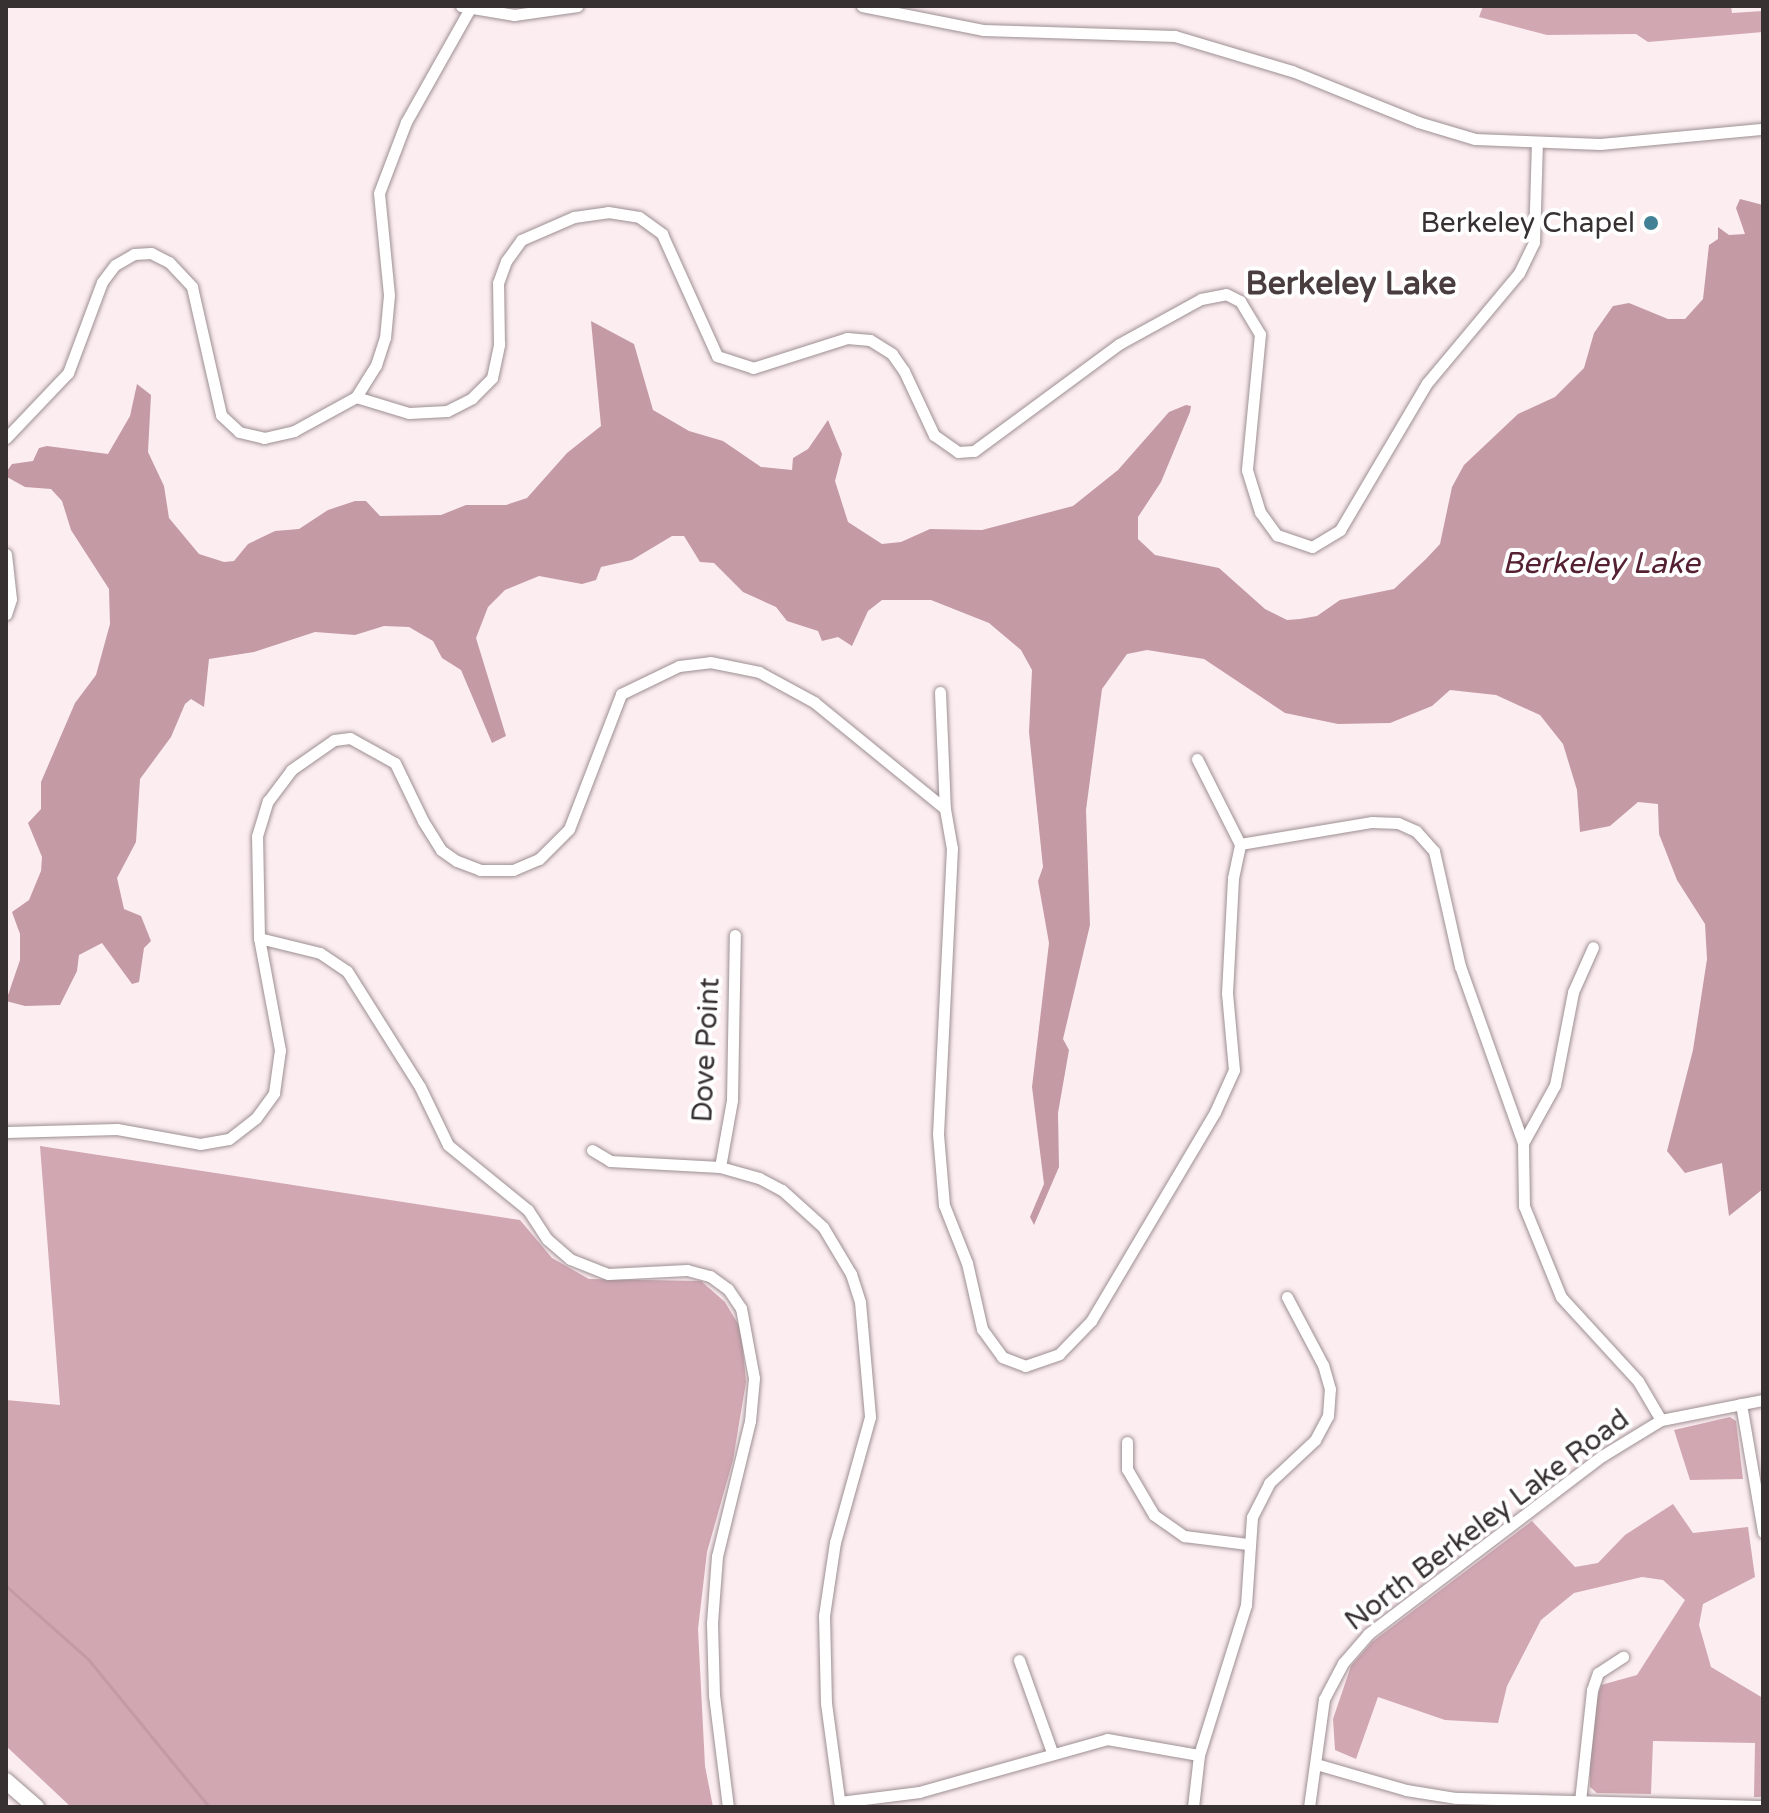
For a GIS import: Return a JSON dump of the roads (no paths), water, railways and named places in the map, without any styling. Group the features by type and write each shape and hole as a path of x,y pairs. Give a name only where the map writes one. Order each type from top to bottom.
{"highway":[{"path":"6,1781 36,1807"}],"street":[{"path":"6,438 68,373 102,282 115,265 134,254 151,253 169,262 192,287 221,415 239,432 264,438 294,431 356,397 385,338 389,295 379,193 406,122 465,8 514,15 577,6"},
{"path":"862,6 997,31 1175,36 1245,54 1475,139 1600,144 1763,129"},
{"path":"356,397 409,413 447,411 472,398 492,378 499,344 498,283 521,240 545,228 608,212 639,217 662,234 717,356 753,368 847,338 870,340 892,354 904,371 934,435 958,452 974,451 1119,344 1201,299 1226,294 1240,301 1260,334 1247,470 1260,512 1277,535 1312,547 1340,530 1427,383 1519,273 1534,242 1537,143"},
{"path":"6,554 11,599 6,614"},
{"path":"6,1132 117,1129 200,1144 229,1139 242,1131 274,1093 280,1050 259,938 257,836 268,801 291,770 334,740 350,738 373,746 395,763 423,821 449,856 480,870 513,870 539,859 569,829 621,694 679,666 710,662 759,672 814,702 945,809"},
{"path":"940,692 945,809 952,848 938,1134 944,1205 967,1263 982,1329 1002,1357 1025,1366 1059,1354 1091,1321 1165,1203 1234,1070 1227,993 1233,878 1240,844 1197,759"},
{"path":"1240,844 1372,822 1398,823 1431,844 1460,966 1523,1143 1524,1206 1561,1297 1638,1381 1661,1420"},
{"name":"Dove Point","path":"720,1167 732,1100 735,935"},
{"path":"259,938 320,953 347,971 420,1087 448,1145 528,1210 547,1239 570,1259 608,1274 687,1270 710,1276 728,1289 741,1308 754,1378 750,1421 717,1556 712,1623 714,1695 728,1807"},
{"path":"1523,1143 1555,1085 1573,992 1593,947"},
{"path":"592,1150 610,1161 720,1167 759,1178 800,1204 839,1250 860,1302 870,1417 835,1542 824,1616 823,1662 840,1805 919,1792 1052,1752 1118,1739 1199,1755"},
{"path":"1193,1807 1199,1755 1243,1614 1250,1576 1247,1544 1252,1517 1269,1483 1315,1440 1328,1416 1330,1389 1323,1365 1287,1297"},
{"name":"North Berkeley Lake Road","path":"1309,1807 1324,1699 1343,1663 1368,1634 1602,1456 1661,1420 1763,1400"},
{"path":"1741,1404 1763,1532"},
{"path":"1127,1442 1127,1469 1154,1515 1184,1536 1247,1544"},
{"path":"1580,1801 1592,1690 1598,1673 1623,1657"},
{"path":"1019,1660 1052,1752"},
{"path":"1316,1764 1406,1790 1456,1798 1763,1806"}],"water":[{"name":"Berkeley Lake","path":"1740,199 1763,205 1763,1189 1729,1216 1722,1163 1685,1173 1667,1151 1693,1050 1707,959 1705,924 1677,880 1659,834 1658,804 1638,802 1610,826 1580,832 1577,790 1563,744 1540,715 1496,695 1450,690 1432,706 1390,723 1338,724 1285,713 1204,659 1147,650 1127,654 1102,689 1086,810 1090,925 1063,1039 1069,1050 1058,1113 1059,1167 1034,1225 1030,1217 1044,1184 1032,1087 1049,943 1038,881 1043,867 1029,732 1032,670 1021,650 989,623 931,600 882,600 868,611 852,646 838,637 822,641 818,631 787,621 776,607 743,592 714,563 700,562 684,536 672,536 632,560 601,567 596,580 582,584 539,576 505,590 488,607 476,638 506,736 492,743 461,670 442,658 433,641 409,627 384,626 355,635 315,632 254,652 209,659 204,707 191,699 185,704 171,737 140,779 136,842 117,878 124,909 141,916 151,941 144,948 139,982 132,984 102,943 79,955 77,971 60,1005 25,1006 6,1001 20,960 20,934 12,912 29,900 41,871 42,857 28,823 41,809 41,782 75,703 96,675 110,624 109,589 71,530 62,501 51,489 25,487 7,477 7,471 12,464 33,461 39,448 47,446 108,454 130,416 137,384 151,395 148,452 164,486 169,518 199,554 224,562 234,561 248,544 275,531 299,529 328,510 355,501 366,501 380,516 441,515 466,505 506,505 527,498 567,453 601,426 591,321 634,344 653,410 689,431 723,441 761,467 792,470 793,458 808,449 828,420 842,454 835,481 848,522 882,544 901,542 930,529 982,530 1073,506 1118,470 1169,412 1191,406 1161,482 1138,517 1138,539 1155,555 1219,568 1265,609 1287,620 1300,619 1317,616 1340,600 1394,589 1426,559 1440,544 1452,487 1464,465 1518,414 1555,397 1584,368 1594,333 1613,306 1629,303 1668,319 1685,319 1703,299 1709,245 1718,239 1718,227 1729,235 1745,234 1736,208"}],"waterway":[{"path":"6,1586 88,1659 209,1807"}],"place":[{"name":"Berkeley Chapel","path":"1651,223"}],"district":[{"name":"Berkeley Lake","path":"1351,284"}]}
